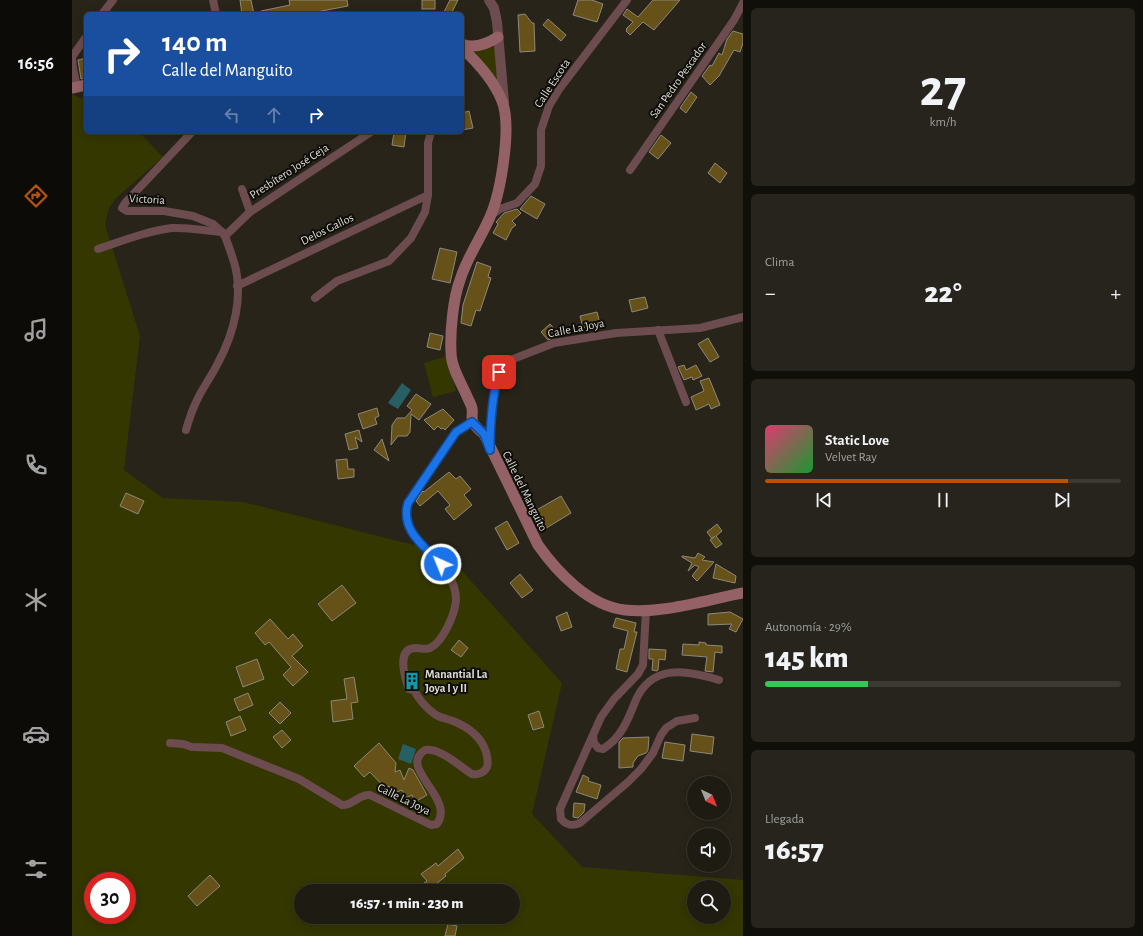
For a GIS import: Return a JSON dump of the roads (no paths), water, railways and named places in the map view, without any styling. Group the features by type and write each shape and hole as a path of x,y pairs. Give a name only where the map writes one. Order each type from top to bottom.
{"main road":[{"path":"464,44 475,46 487,43 498,37"},
{"path":"464,50 484,70 503,102 506,140 504,163 490,216 473,248 460,280 455,298 451,353 454,365 472,408 472,422"},
{"name":"Calle del Manguito","path":"472,422 484,434 490,450 538,545 550,562 568,581 585,594 607,605 624,610 646,610 680,606 743,593"}],"street":[{"path":"104,12 113,0"},
{"path":"213,0 216,12"},
{"path":"489,0 496,15 505,116"},
{"name":"Calle Escota","path":"490,216 500,209 517,203 535,184 541,166 541,130 548,106 627,0"},
{"name":"San Pedro Pescador","path":"630,170 726,33 743,3"},
{"path":"78,87 72,57 84,40"},
{"name":"Victoria","path":"190,134 122,208 129,212 164,211 193,216 213,224 223,234"},
{"name":"Presbítero José Ceja","path":"223,234 250,212 368,134"},
{"path":"315,298 337,281 389,261 411,238 425,212 428,195 428,143 430,135"},
{"path":"242,188 250,212"},
{"name":"Delos Gallos","path":"237,286 428,195"},
{"path":"98,249 130,238 174,228 223,234 234,263 237,286 235,320 230,339 219,362 195,404 186,430"},
{"name":"Calle La Joya","path":"490,450 490,426 495,386 499,372 508,361 554,344 616,333 700,328 743,317"},
{"path":"658,330 686,402"},
{"name":"Calle La Joya","path":"170,743 183,744 192,747 222,748 299,779 342,805 351,804 360,796 370,795 431,825 437,824 442,816 441,809 438,801 418,768 417,761 420,754 425,750 436,751 472,774 484,771 488,762 483,744 475,734 459,723 438,716 424,704 414,690 408,688 403,668 404,656 411,649 428,648 435,644 449,624 456,601 454,587 449,574 413,534 408,525 406,515 408,503 447,444 456,432 472,422"},
{"path":"646,610 643,665 635,678 607,707 601,718 560,809 561,819 570,825 580,823 633,778 649,759 666,728 677,721 695,718"},
{"path":"594,734 594,743 598,748 603,749 611,743 625,726 640,692 651,680 661,674 666,672 690,672 719,680"}],"water":[{"path":"402,383 411,390 398,409 388,403"},
{"path":"403,744 416,749 411,764 398,759"}],"place":[{"name":"Manantial La Joya I y II","path":"412,681"}]}
